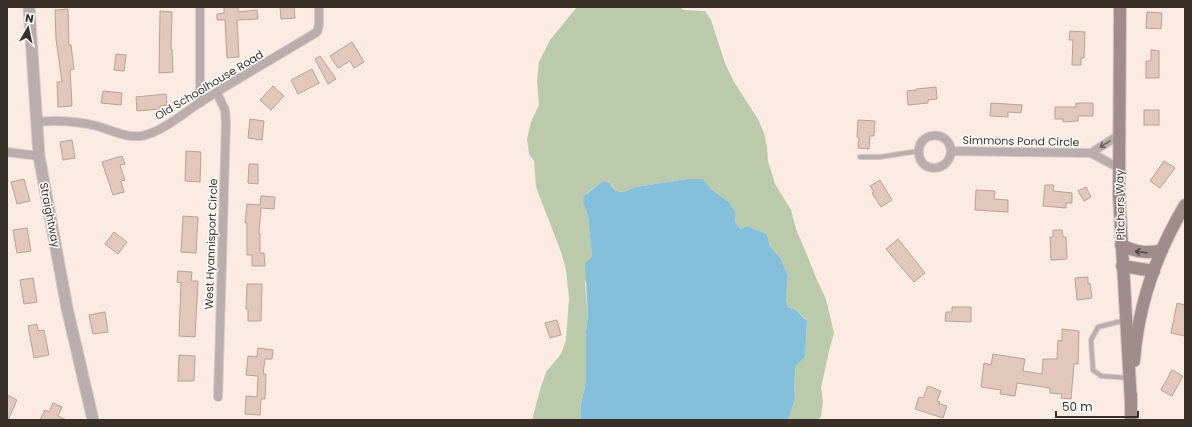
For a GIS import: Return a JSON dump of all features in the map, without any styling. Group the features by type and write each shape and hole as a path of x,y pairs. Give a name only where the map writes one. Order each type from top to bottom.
{"main road":[{"name":"Pitchers Way","path":"1120,7 1119,168 1121,245 1131,403"},
{"path":"1131,420 1135,347 1145,299 1162,250 1183,211"},
{"path":"1121,245 1143,253 1162,250"},
{"path":"1122,266 1154,271"}],"street":[{"name":"Straightway","path":"29,7 39,156 67,308 92,420"},
{"path":"200,7 200,103"},
{"name":"Old Schoolhouse Road","path":"36,122 54,120 66,121 96,126 123,134 141,136 171,122 317,32 319,26 319,7"},
{"name":"West Hyannisport Circle","path":"217,93 225,110 226,122 218,397"},
{"name":"Simmons Pond Circle","path":"1091,153 1120,135"},
{"name":"Simmons Pond Circle","path":"930,136 937,136 946,140 952,151 948,162 935,168 928,167 922,162 919,156 920,145 930,136"},
{"name":"Simmons Pond Circle","path":"952,151 1091,153 1119,168"},
{"path":"7,152 39,156"}],"lane":[{"path":"860,157 880,157 919,150"},
{"path":"1126,320 1098,327 1091,340 1093,370 1101,376 1129,378"}],"green space":[{"path":"577,7 679,7 684,10 705,11 711,20 725,63 734,82 758,119 764,133 768,161 775,184 791,210 796,229 826,299 834,333 821,388 823,401 821,417 817,420 788,420 795,399 794,382 796,366 805,357 807,320 796,310 788,307 786,299 788,276 781,259 770,246 767,234 747,226 740,229 735,222 736,213 729,202 711,189 687,179 636,187 623,192 616,191 613,186 603,181 587,193 583,203 588,216 592,257 585,283 588,317 586,331 586,381 581,404 581,420 532,420 546,372 561,354 566,340 569,298 566,270 561,252 536,187 534,161 529,154 527,139 531,122 539,105 537,81 539,62 550,40"}],"water":[{"path":"687,179 703,179 711,189 729,202 736,213 735,222 740,229 747,226 767,234 770,246 781,259 788,276 786,299 788,307 796,310 807,320 805,357 796,366 794,382 795,399 788,420 581,420 581,404 586,381 586,331 588,317 585,263 592,257 588,216 583,203 584,196 603,181 609,183 616,191 623,192 636,187"}],"building":[{"path":"224,7 238,7 238,12 257,10 258,19 237,20 239,57 227,58 225,20 217,20 217,14 224,13"},
{"path":"280,7 294,7 295,18 281,19"},
{"path":"68,9 69,45 71,45 74,69 70,70 72,106 58,107 57,82 62,82 56,39 55,10"},
{"path":"160,11 172,12 171,49 173,72 159,73"},
{"path":"1147,12 1162,13 1161,29 1146,28"},
{"path":"1070,31 1085,32 1084,58 1081,58 1081,65 1072,65 1073,40 1069,40"},
{"path":"352,42 364,62 354,68 350,61 338,68 330,56"},
{"path":"1151,50 1159,51 1159,78 1146,78 1146,61 1151,61"},
{"path":"116,54 126,55 124,71 114,70"},
{"path":"320,56 336,79 328,84 315,59"},
{"path":"312,69 319,83 298,94 291,80"},
{"path":"273,86 284,96 271,110 260,100"},
{"path":"936,87 937,99 928,100 928,103 908,105 907,91"},
{"path":"103,91 122,93 121,105 101,103"},
{"path":"166,94 167,105 160,106 160,109 137,111 136,97"},
{"path":"991,103 1022,105 1021,113 1008,112 1008,117 990,116"},
{"path":"1076,103 1093,103 1093,116 1078,116 1078,121 1063,122 1063,119 1055,119 1055,107 1076,107"},
{"path":"1144,110 1159,110 1159,125 1144,125"},
{"path":"250,119 264,121 262,140 248,138"},
{"path":"858,120 875,121 874,136 870,136 869,149 858,148"},
{"path":"72,140 75,158 63,160 60,142"},
{"path":"186,151 201,152 200,182 185,181"},
{"path":"122,156 125,164 120,165 125,180 121,181 124,192 113,195 102,162"},
{"path":"1164,161 1175,168 1160,188 1150,181"},
{"path":"249,164 258,164 258,184 248,183"},
{"path":"24,179 30,201 17,204 11,182"},
{"path":"880,180 892,200 881,207 872,193 874,192 870,186"},
{"path":"1045,185 1054,185 1053,191 1072,193 1072,203 1066,203 1066,208 1043,206"},
{"path":"1086,187 1091,197 1084,201 1078,191"},
{"path":"976,190 995,191 994,199 1008,200 1008,212 975,210"},
{"path":"261,196 275,197 274,209 261,208 259,233 260,253 264,253 265,266 252,266 252,255 247,255 247,223 245,223 247,204 260,205"},
{"path":"183,216 198,217 196,253 181,252"},
{"path":"27,228 31,251 17,253 13,230"},
{"path":"1053,230 1062,230 1063,237 1066,237 1067,259 1051,260 1050,237 1053,237"},
{"path":"114,232 127,242 118,254 105,244"},
{"path":"898,239 925,273 914,282 886,249"},
{"path":"178,271 192,272 191,281 198,281 195,337 179,336 181,283 177,282"},
{"path":"1088,277 1088,284 1090,283 1092,298 1077,300 1075,278"},
{"path":"33,278 37,302 24,304 20,280"},
{"path":"247,284 262,284 261,321 248,321 248,309 246,309"},
{"path":"1177,303 1185,305 1185,336 1171,333"},
{"path":"952,307 971,307 971,322 945,321 946,312 952,312"},
{"path":"105,312 108,332 93,334 89,315"},
{"path":"557,320 561,335 550,338 545,323"},
{"path":"37,324 38,331 44,330 49,355 34,358 28,326"},
{"path":"1062,329 1079,331 1078,364 1074,364 1071,399 1061,398 1062,394 1050,393 1050,388 1017,383 1015,396 1000,394 1001,390 981,387 984,363 991,365 993,354 1025,359 1023,371 1042,374 1043,359 1057,359 1058,340 1062,341"},
{"path":"258,348 273,350 272,359 265,359 263,374 266,374 265,399 261,399 260,415 245,414 246,396 257,397 258,376 246,375 248,356 257,357"},
{"path":"179,355 195,356 194,381 178,381"},
{"path":"1172,370 1183,376 1172,396 1161,390"},
{"path":"928,386 941,391 937,401 940,402 939,404 947,406 943,418 915,409 919,397 923,398"},
{"path":"7,395 17,400 8,420 7,420"},
{"path":"53,403 62,407 58,416 66,420 40,420 45,410 49,412"}]}
